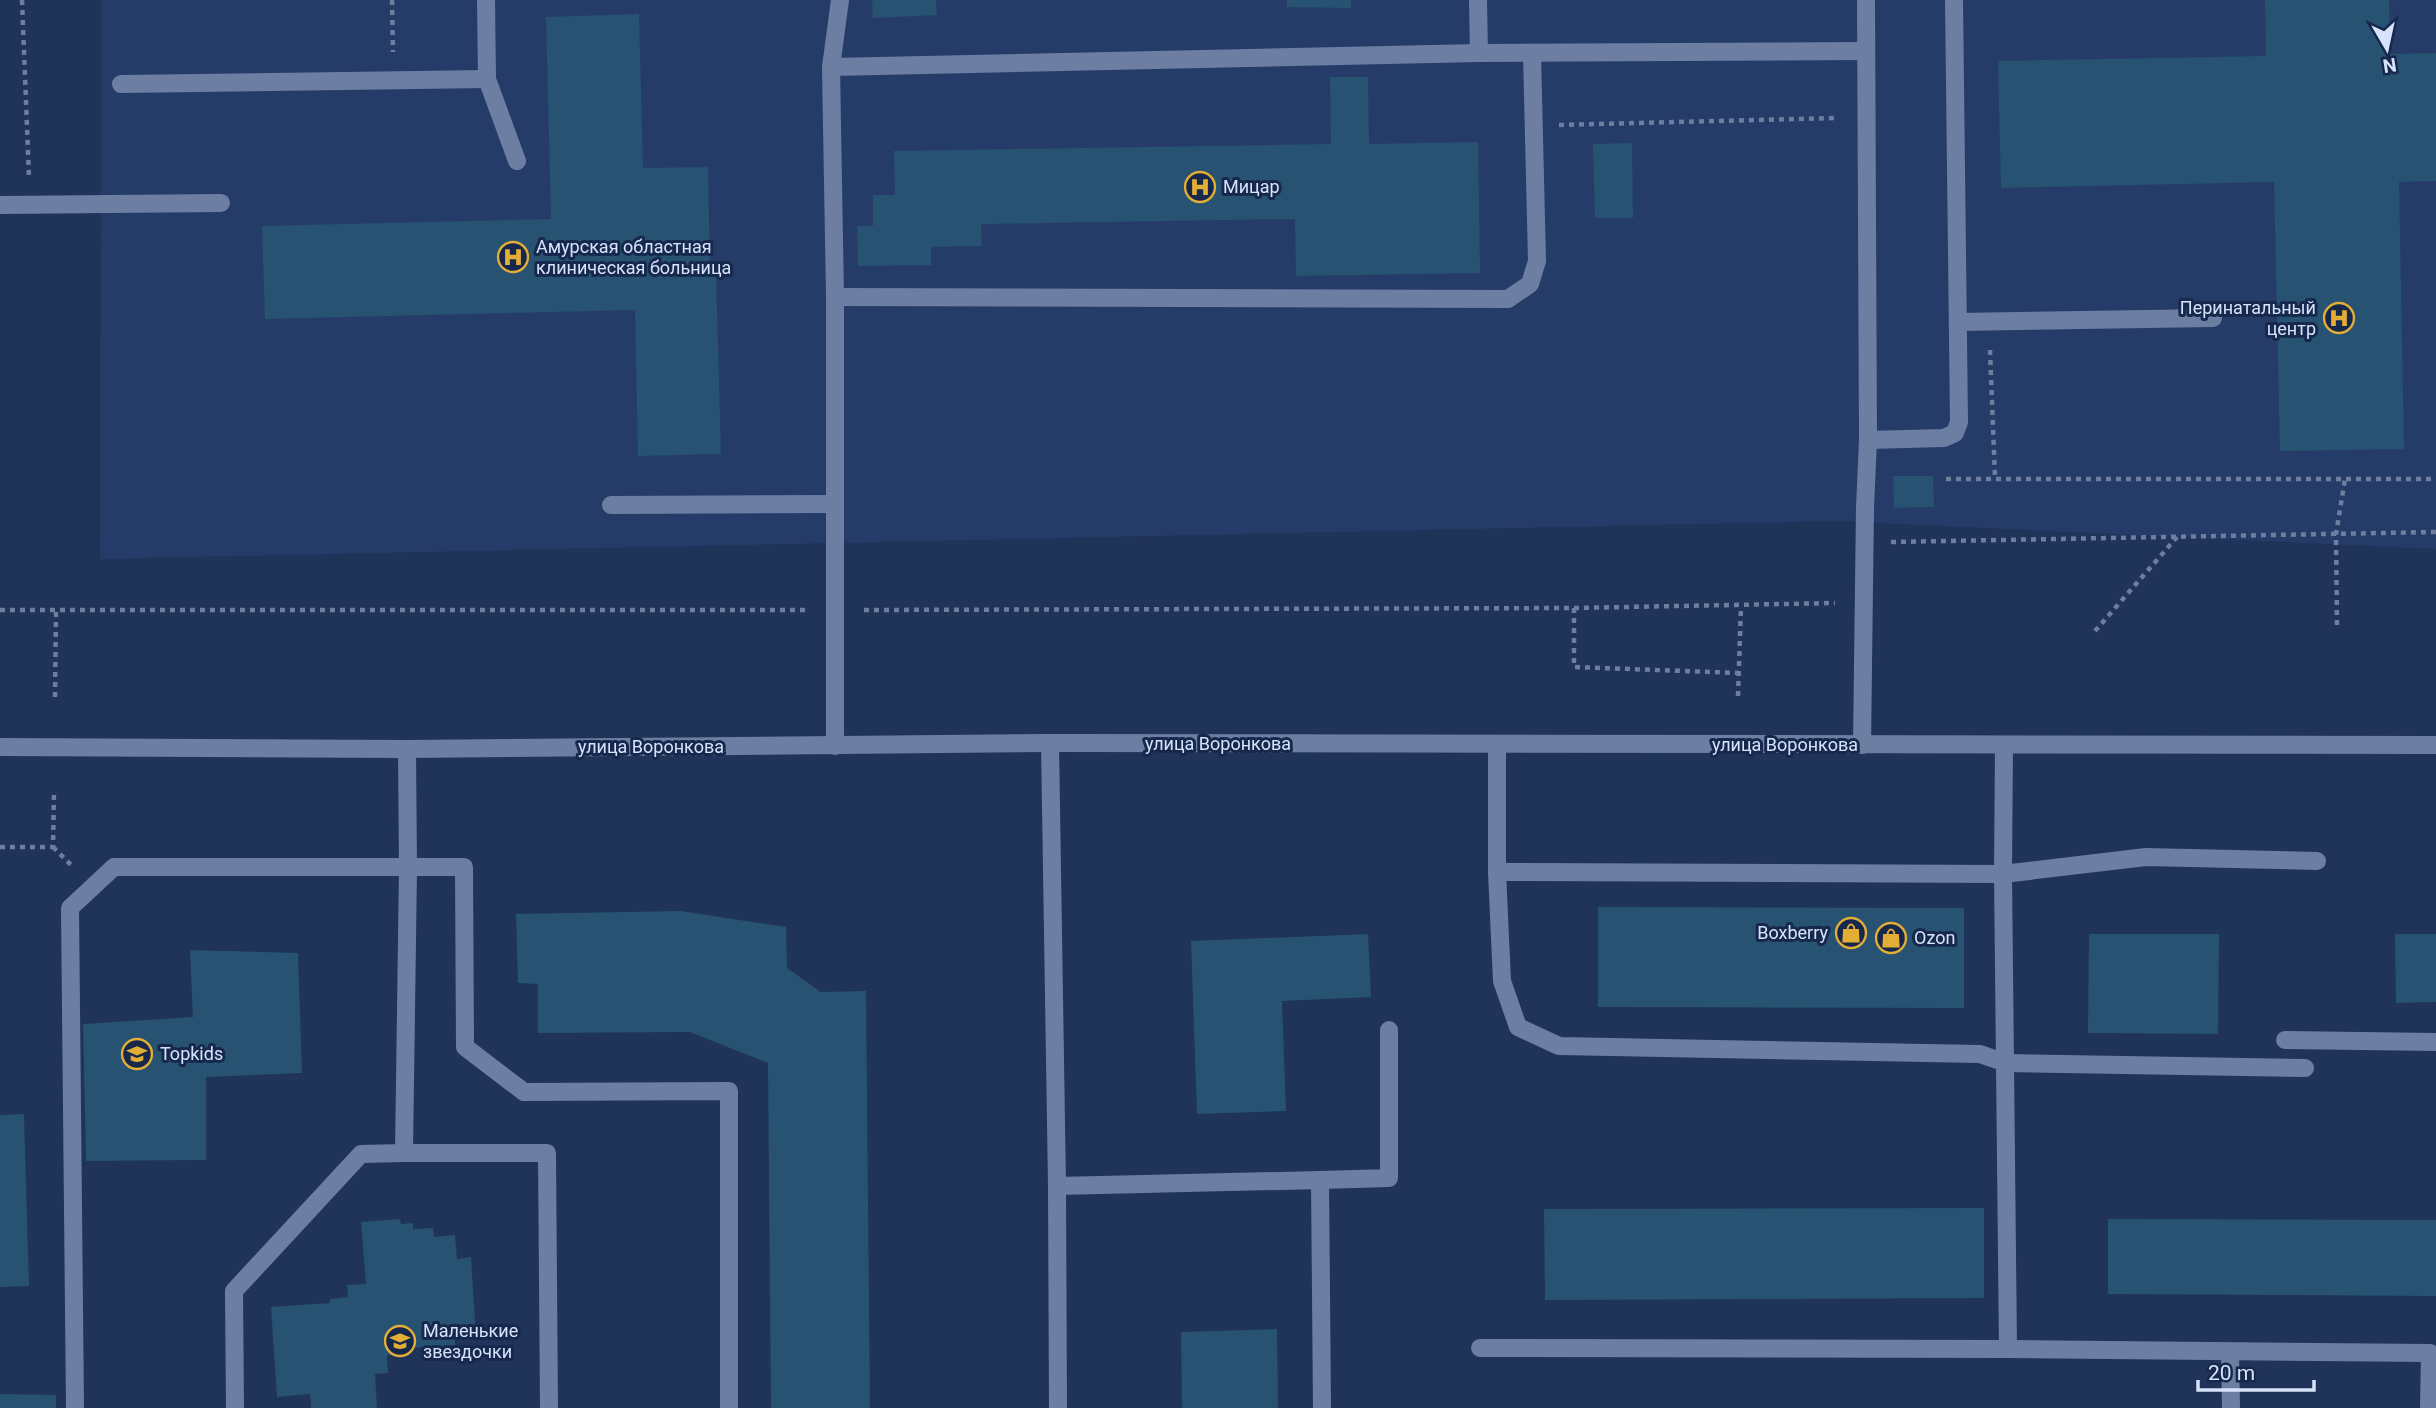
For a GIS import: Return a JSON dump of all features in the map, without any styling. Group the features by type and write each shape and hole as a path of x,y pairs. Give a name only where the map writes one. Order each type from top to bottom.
{"street":[{"path":"486,0 487,79 517,161"},
{"path":"835,746 835,298 831,67 840,0"},
{"path":"1478,0 1479,53"},
{"path":"1862,744 1868,440 1866,0"},
{"path":"1868,440 1944,438 1955,433 1959,422 1954,0"},
{"path":"831,67 1479,53 1866,51"},
{"path":"835,298 1508,299 1530,284 1537,261 1532,53"},
{"path":"121,84 487,79"},
{"path":"0,205 221,203"},
{"path":"1958,322 2213,318"},
{"path":"611,505 835,504"},
{"path":"1050,743 1058,1408"},
{"name":"улица Воронкова","path":"0,747 407,749 1050,743 2436,745"},
{"path":"1497,745 1497,872 1502,981 1518,1027 1559,1046 1980,1054 2006,1063 2305,1068"},
{"path":"2004,745 2008,1349"},
{"path":"404,1153 407,749"},
{"path":"1497,872 2003,874 2146,857 2317,861"},
{"path":"75,1408 69,908 114,867 464,867 465,1047 524,1092 729,1091 729,1408"},
{"path":"1057,1186 1389,1178 1389,1030"},
{"path":"2285,1040 2436,1042"},
{"path":"235,1408 234,1291 361,1154 404,1153 547,1153 549,1408"},
{"path":"1320,1180 1322,1408"},
{"path":"1480,1348 2430,1353 2429,1408"},
{"path":"2230,1352 2231,1408"}],"path":[{"path":"22,0 30,205"},
{"path":"392,0 394,79"},
{"path":"1534,125 1866,117"},
{"path":"1989,321 1995,478"},
{"path":"1946,479 2436,479"},
{"path":"2337,625 2336,534 2345,479"},
{"path":"1864,542 2436,532"},
{"path":"2095,631 2178,536"},
{"path":"0,610 1574,608 1864,602"},
{"path":"1738,696 1741,606"},
{"path":"1574,608 1574,667 1739,673"},
{"path":"55,697 56,611"},
{"path":"0,848 53,847 54,792"}],"shaded area":[{"path":"101,0 2436,0 2436,549 1836,521 100,559"}],"building":[{"path":"872,0 936,0 937,15 873,18"},
{"path":"1287,0 1351,0 1351,8 1287,7"},
{"name":"Перинатальный центр","path":"2265,0 2389,0 2390,54 2436,53 2436,181 2399,182 2404,449 2280,451 2274,182 2001,188 1998,61 2266,56"},
{"path":"639,14 643,168 708,167 710,273 716,272 721,454 638,456 635,310 265,319 262,226 551,219 546,17"},
{"path":"1330,77 1368,77 1369,144 1478,142 1480,273 1296,276 1295,219 981,224 982,246 931,247 931,265 858,266 857,226 873,226 873,195 895,195 894,151 1331,144"},
{"path":"1632,143 1633,218 1595,218 1593,144"},
{"path":"1893,476 1933,476 1934,507 1894,508"},
{"path":"1598,907 1964,908 1964,1008 1598,1007"},
{"path":"681,911 786,927 787,968 821,992 866,991 870,1408 771,1408 768,1063 690,1032 538,1033 538,984 518,983 516,914"},
{"path":"1368,934 1371,997 1282,1001 1286,1111 1197,1114 1191,941"},
{"path":"2089,934 2219,934 2218,1034 2088,1033"},
{"path":"2395,934 2436,934 2436,1002 2396,1003"},
{"path":"190,950 298,953 302,1073 206,1077 206,1160 86,1161 83,1024 193,1017"},
{"path":"24,1114 29,1286 0,1287 0,1115"},
{"path":"1984,1208 1984,1298 1545,1300 1544,1209"},
{"path":"400,1219 401,1224 413,1223 413,1229 433,1228 434,1237 455,1235 457,1259 471,1257 476,1337 455,1339 455,1345 397,1350 398,1355 387,1355 388,1373 375,1374 377,1408 311,1408 310,1394 277,1397 271,1307 330,1303 330,1299 348,1297 347,1285 366,1284 361,1222"},
{"path":"2108,1219 2436,1220 2436,1296 2108,1294"},
{"path":"1277,1329 1278,1408 1182,1408 1181,1332"},
{"path":"0,1394 56,1395 56,1408 0,1408"}],"place":[{"name":"Мицар","path":"1200,187"},
{"name":"Амурская областная клиническая больница","path":"513,257"},
{"name":"Перинатальный центр","path":"2339,318"},
{"name":"Boxberry","path":"1851,933"},
{"name":"Ozon","path":"1891,938"},
{"name":"Topkids","path":"137,1054"},
{"name":"Маленькие звездочки","path":"400,1341"}]}
